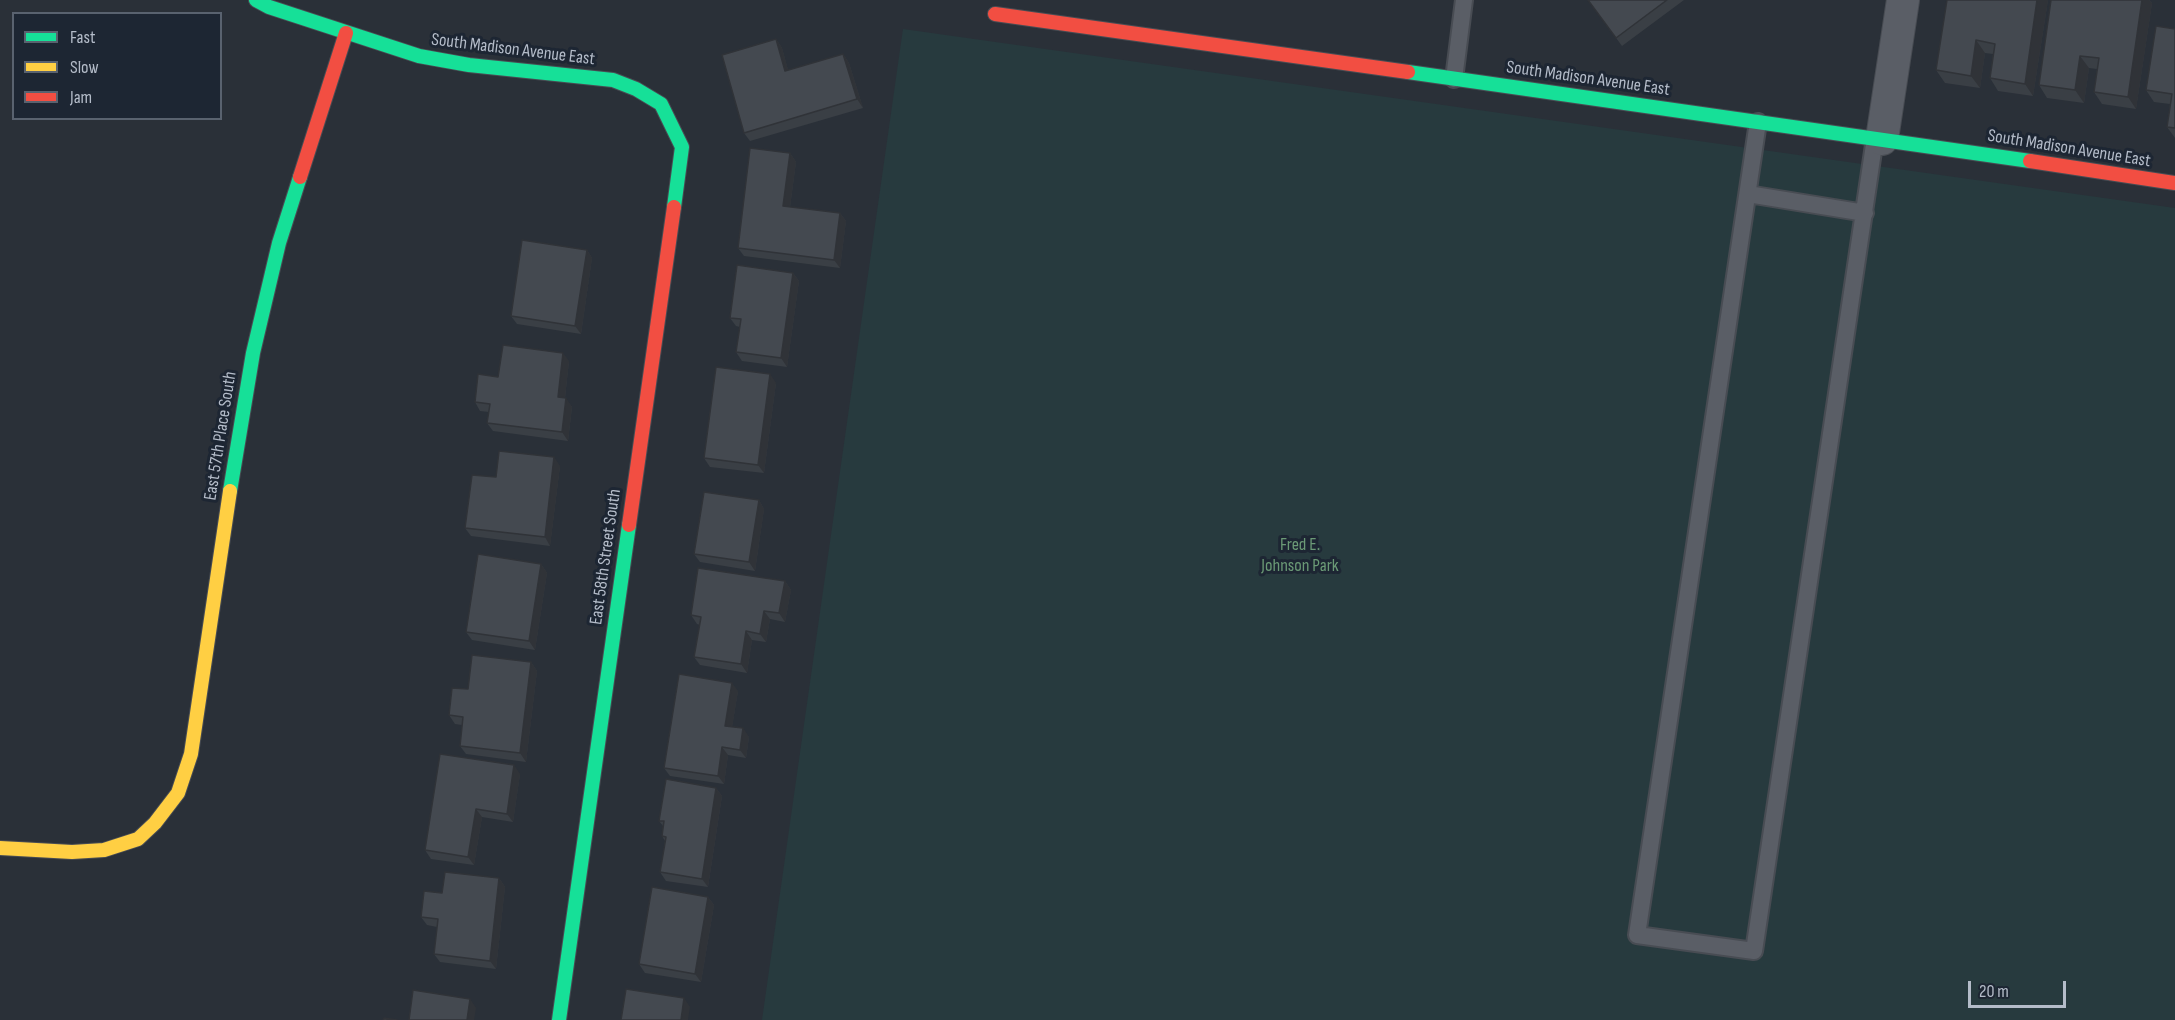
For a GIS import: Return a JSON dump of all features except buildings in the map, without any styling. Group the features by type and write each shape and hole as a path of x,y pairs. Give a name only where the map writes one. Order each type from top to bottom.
{"street":[{"name":"South Madison Avenue East","path":"256,0 269,7 419,56 469,65 613,80 636,89 661,104"},
{"path":"1879,139 1903,0"},
{"name":"South Madison Avenue East","path":"995,14 2175,183"},
{"name":"East 57th Place South","path":"0,848 72,852 104,850 138,839 155,824 178,793 191,754 233,469 253,353 279,243 346,33"},
{"name":"East 58th Street South","path":"559,1020 682,147 661,104"}],"lane":[{"path":"1454,79 1464,0"},
{"path":"1758,122 1637,935 1754,951 1865,213 1879,139"},
{"path":"1748,194 1865,213"}],"green space":[{"name":"Fred E. Johnson Park","path":"903,29 2175,208 2175,1020 762,1020"}],"traffic: fast":[{"path":"256,0 269,7 419,56 469,65 613,80 636,89 661,104 682,147 674,207"},
{"path":"1408,72 2030,161"},
{"path":"230,491 253,353 279,243 300,177"},
{"path":"559,1020 629,525"}],"traffic: slow":[{"path":"0,848 72,852 104,850 138,839 155,823 178,793 191,754 230,491"}],"traffic: jam":[{"path":"995,14 1408,72"},
{"path":"300,177 346,33"},
{"path":"2030,161 2175,183"},
{"path":"629,525 674,207"}]}
